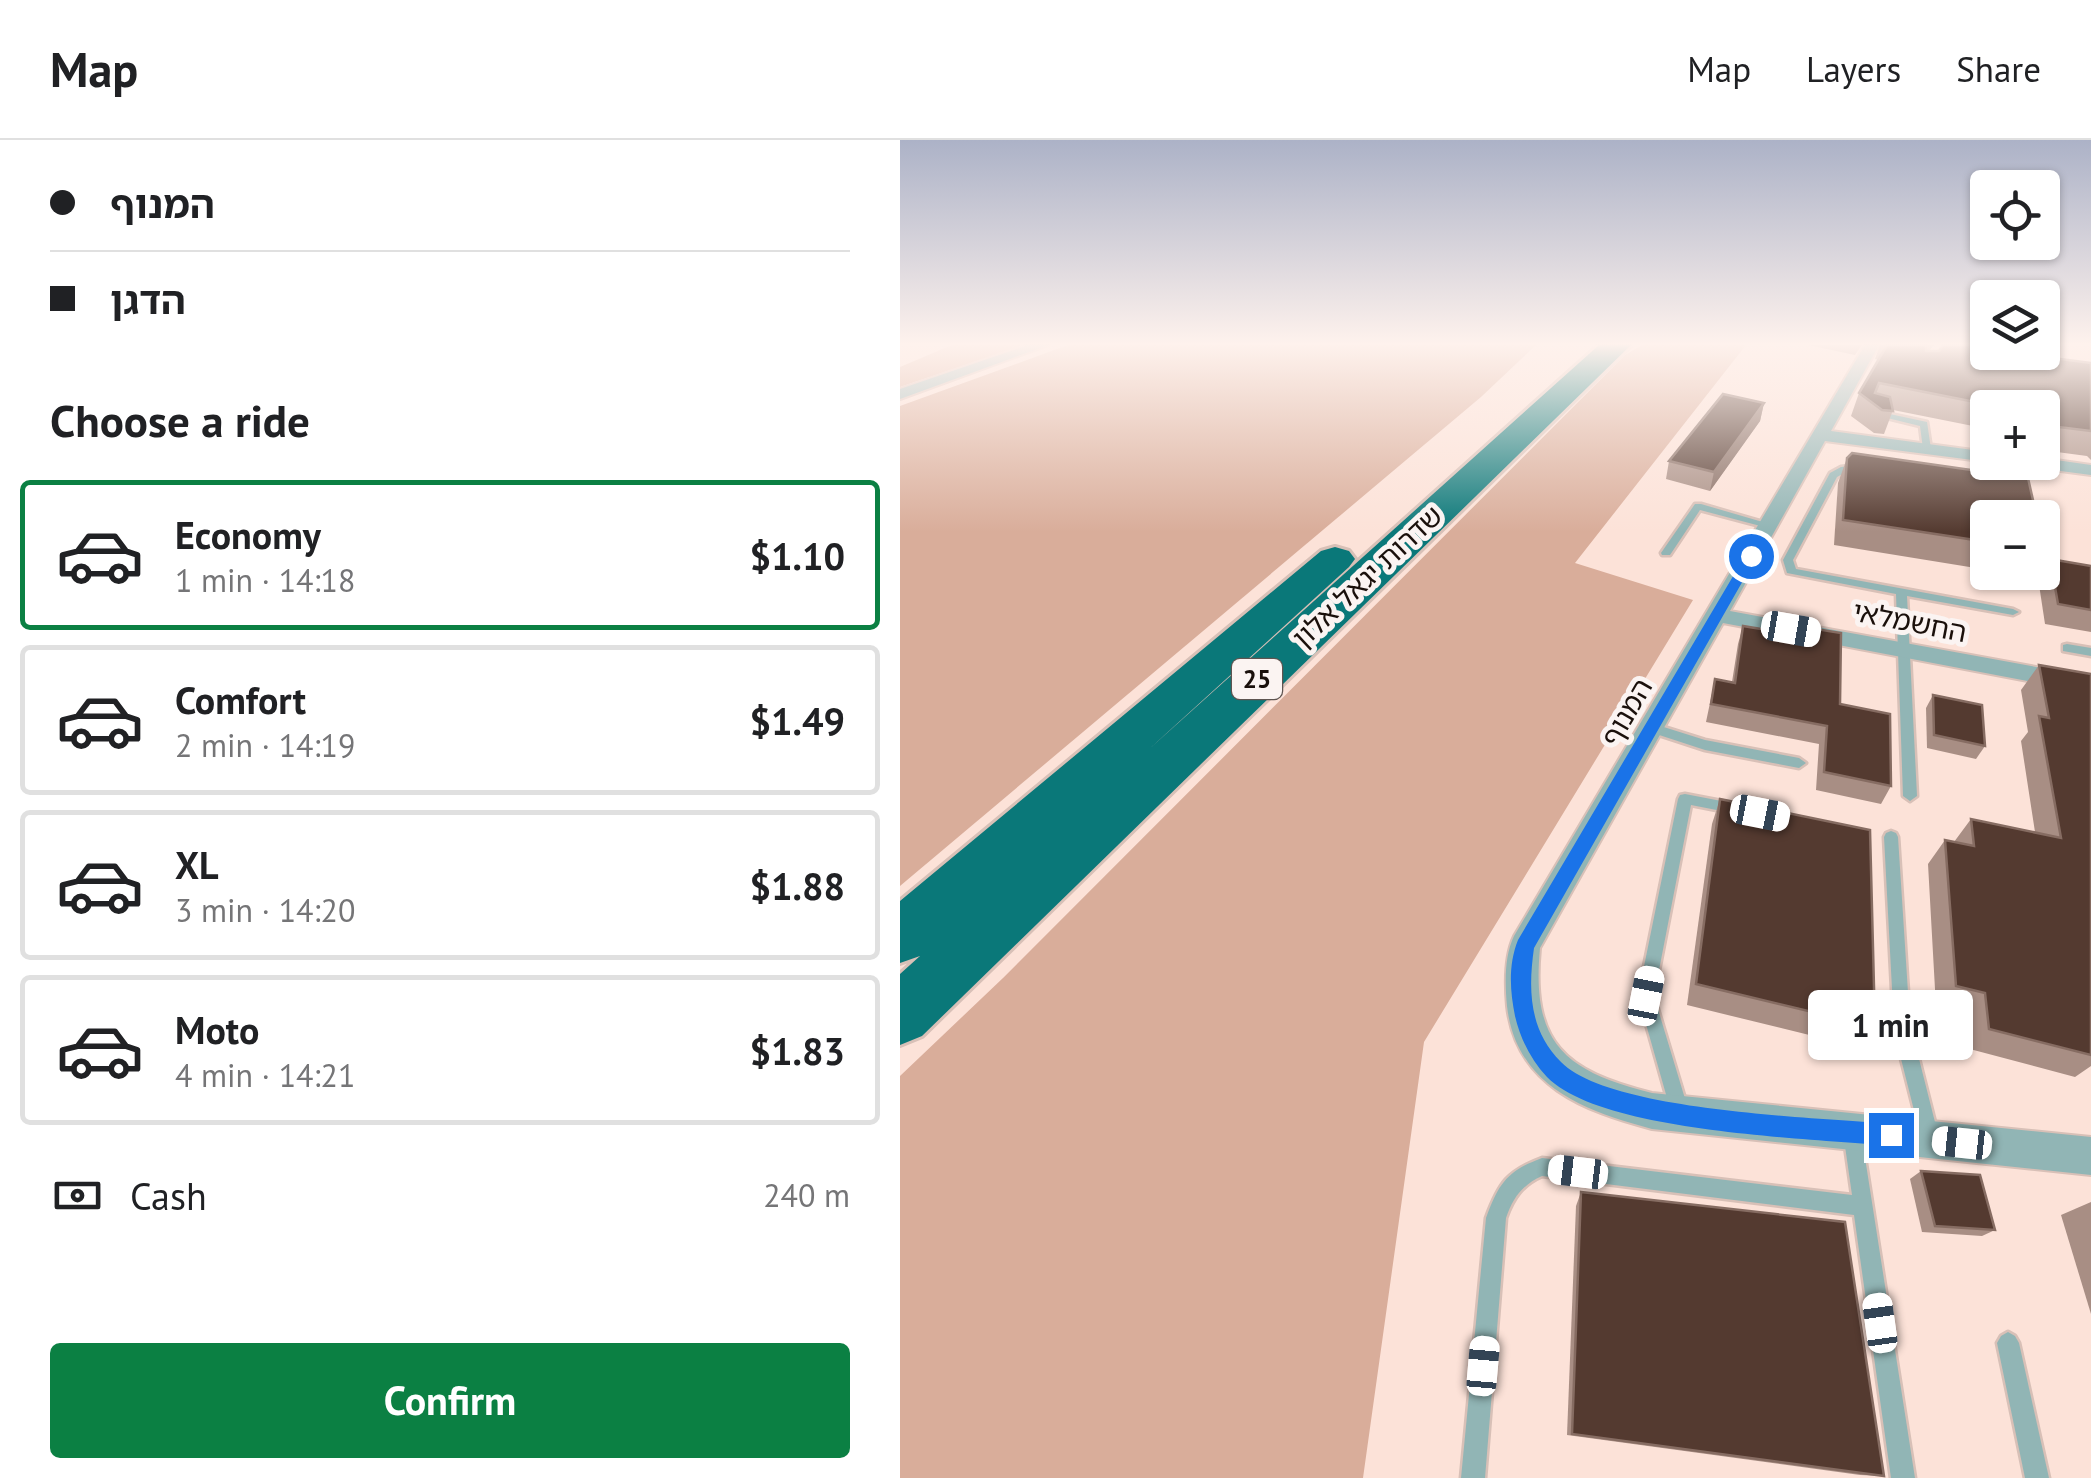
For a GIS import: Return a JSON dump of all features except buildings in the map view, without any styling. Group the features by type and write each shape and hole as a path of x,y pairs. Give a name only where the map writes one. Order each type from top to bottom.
{"highway":[{"name":"שדרות יגאל אלון","path":"900,937 1509,407"},
{"name":"שדרות יגאל אלון","path":"900,1015 1545,407"}],"street":[{"name":"המנוף","path":"1835,407 1525,946 1519,988 1530,1035 1555,1071 1601,1098 1680,1114 2091,1156"},
{"path":"1819,435 1970,455"},
{"path":"2060,466 2091,470"},
{"name":"החשמלאי","path":"1717,615 2091,685"}],"lane":[{"path":"1873,412 1924,424 1928,449"},
{"path":"1877,471 1844,468 1834,475 1788,560 1791,571 2013,612"},
{"path":"1666,553 1698,506 1768,526"},
{"path":"1902,592 1910,796"},
{"path":"2067,648 2091,653"},
{"path":"1651,728 1705,744 1799,763"},
{"path":"1680,1114 1646,996 1686,799 1760,813"},
{"path":"1890,837 1901,1008 1930,1140"},
{"path":"1852,1131 1904,1478"},
{"path":"1473,1478 1496,1218 1505,1192 1518,1175 1542,1167 1863,1206"},
{"path":"2008,1343 2037,1478"}],"shaded area":[{"path":"900,407 1469,407 900,886"},
{"path":"1573,407 1697,407 1575,563 1693,600 1424,1042 1363,1478 900,1478 900,1076 1003,978"}],"route":[{"path":"1751,556 1525,946 1519,988 1530,1035 1555,1071 1601,1098 1680,1114 1891,1135"}]}
